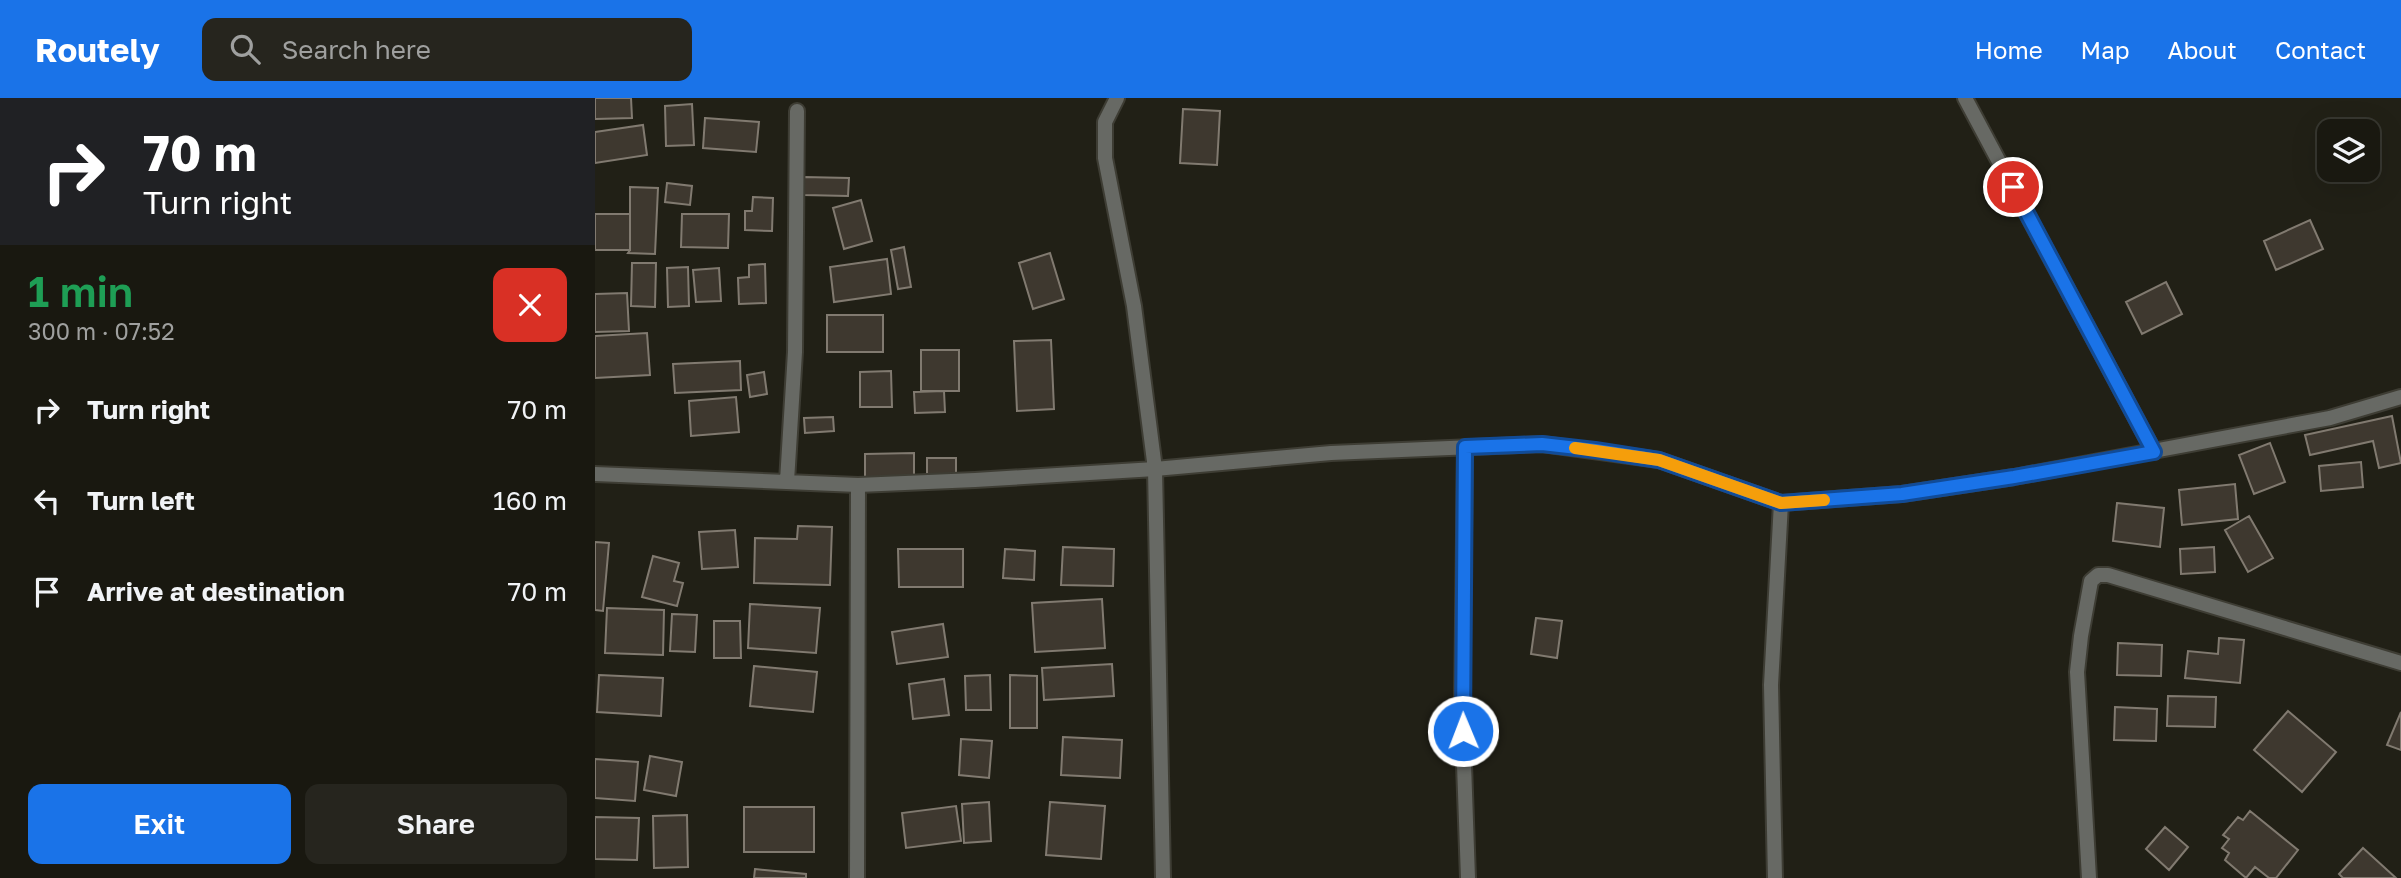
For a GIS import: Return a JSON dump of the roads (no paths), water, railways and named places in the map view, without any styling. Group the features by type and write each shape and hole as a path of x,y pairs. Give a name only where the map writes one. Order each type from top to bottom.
{"street":[{"path":"1117,98 1105,122 1105,158 1134,306 1155,469 1163,878"},
{"path":"1965,98 2154,452"},
{"path":"787,481 795,352 797,111"},
{"path":"595,474 857,485 1155,469 1331,453 1542,444 1659,460 1781,503 1902,494 2014,477 2330,418 2401,397"},
{"path":"1465,447 1462,706 1468,878"},
{"path":"857,485 857,878"},
{"path":"1775,878 1771,685 1781,503"},
{"path":"2089,878 2077,672 2091,581 2098,575 2108,575 2401,663"}]}
